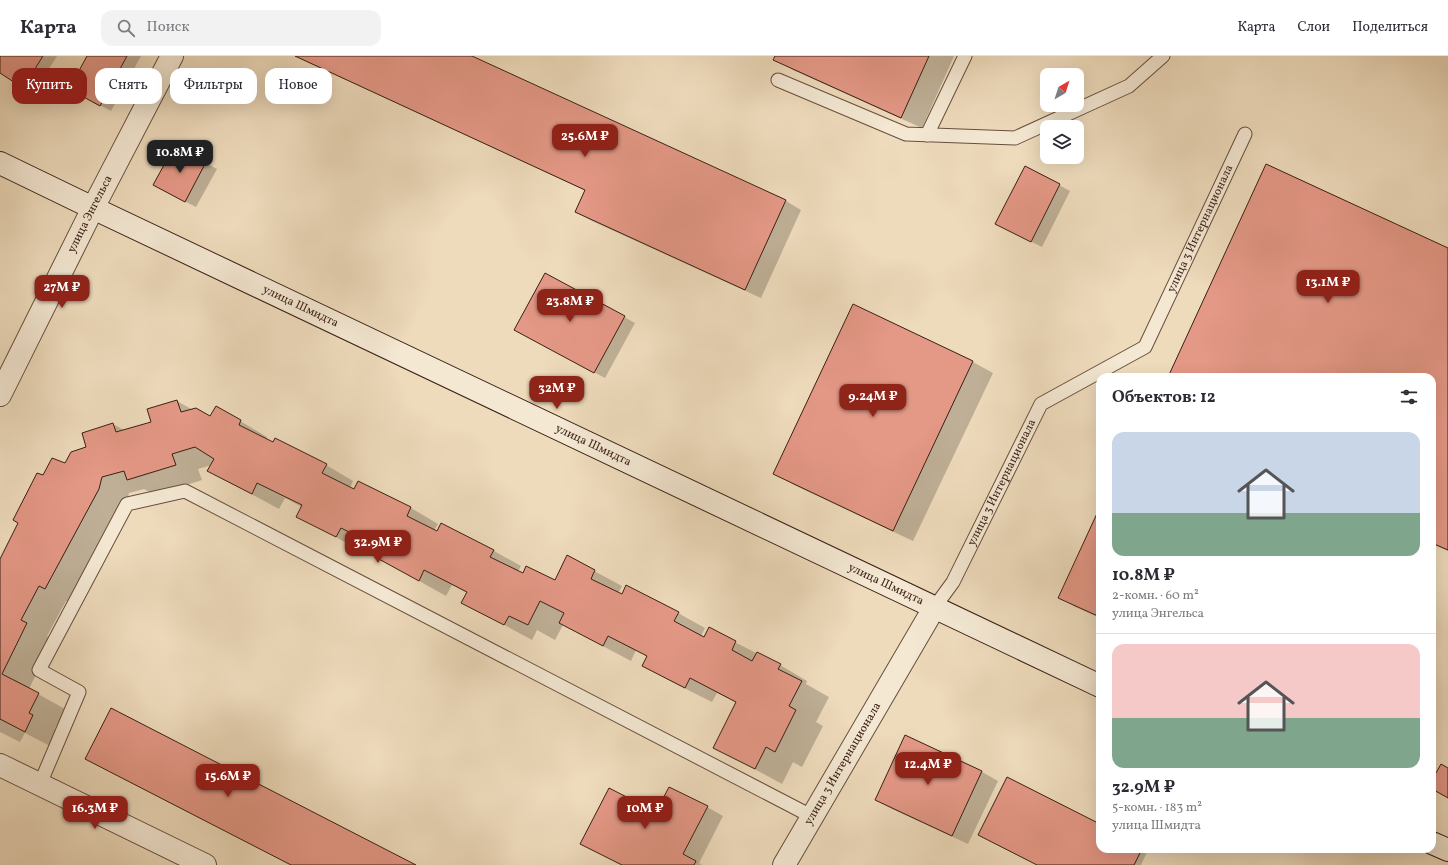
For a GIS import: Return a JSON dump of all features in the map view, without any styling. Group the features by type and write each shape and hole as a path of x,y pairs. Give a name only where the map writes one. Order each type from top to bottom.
{"main road":[{"name":"улица Энгельса","path":"0,395 93,208 172,56"},
{"name":"улица Шмидта","path":"0,163 1096,684"},
{"name":"улица 3 Интернационала","path":"784,865 934,608"},
{"path":"0,765 205,865"},
{"path":"1436,845 1448,850"}],"lane":[{"path":"927,135 964,56"},
{"path":"778,80 906,134 1015,138 1129,86 1163,56"},
{"name":"улица 3 Интернационала","path":"1098,373 1145,347 1245,134"},
{"name":"улица 3 Интернационала","path":"934,608 954,582 1041,404 1096,374"},
{"path":"40,784 78,692 39,670 127,504 185,491 813,817"}],"building":[{"path":"0,56 43,56 36,68 12,68 12,81 0,73"},
{"path":"87,56 127,56 121,68 95,68 95,103 87,99 87,68 80,68"},
{"path":"295,56 472,56 786,200 745,290 575,212 585,190 332,73 332,68 321,68"},
{"path":"775,56 929,56 901,118 773,60"},
{"path":"175,145 206,162 185,202 153,185"},
{"path":"1266,164 1448,248 1448,550 1436,545 1436,373 1170,373"},
{"path":"1025,166 1060,184 1031,242 995,224"},
{"path":"545,273 625,316 594,373 514,330"},
{"path":"853,304 973,361 893,531 773,474"},
{"path":"177,400 181,412 196,408 210,416 216,406 241,420 239,425 273,442 275,438 327,464 322,473 354,489 358,481 411,507 407,516 437,531 441,523 494,550 490,557 523,573 526,566 555,580 567,555 595,570 591,579 622,594 626,585 679,612 674,621 704,637 709,627 736,641 732,650 752,661 757,652 781,664 778,669 802,681 789,706 796,710 775,752 766,747 755,769 713,748 736,702 690,678 685,688 642,666 647,656 608,636 603,646 559,623 564,613 540,601 528,625 509,616 504,625 461,603 467,592 424,570 419,581 377,558 381,548 341,528 336,537 296,517 302,505 257,483 252,494 207,471 214,459 195,447 172,454 176,465 127,480 124,471 102,477 99,489 45,589 39,586 21,620 27,623 2,674 39,693 29,713 33,715 25,732 0,719 0,559 18,523 13,520 37,473 43,475 52,458 65,463 71,452 86,447 82,433 113,423 116,432 151,422 147,409"},
{"path":"1096,516 1096,615 1058,598"},
{"path":"111,708 416,865 291,865 85,759"},
{"path":"905,735 982,771 952,836 875,800"},
{"path":"1441,764 1448,768 1448,798 1436,791 1436,773"},
{"path":"1007,777 1096,822 1096,853 1140,853 1134,865 1037,865 978,835"},
{"path":"669,787 708,806 683,854 696,861 694,865 622,865 580,844 609,788 656,812"}]}
